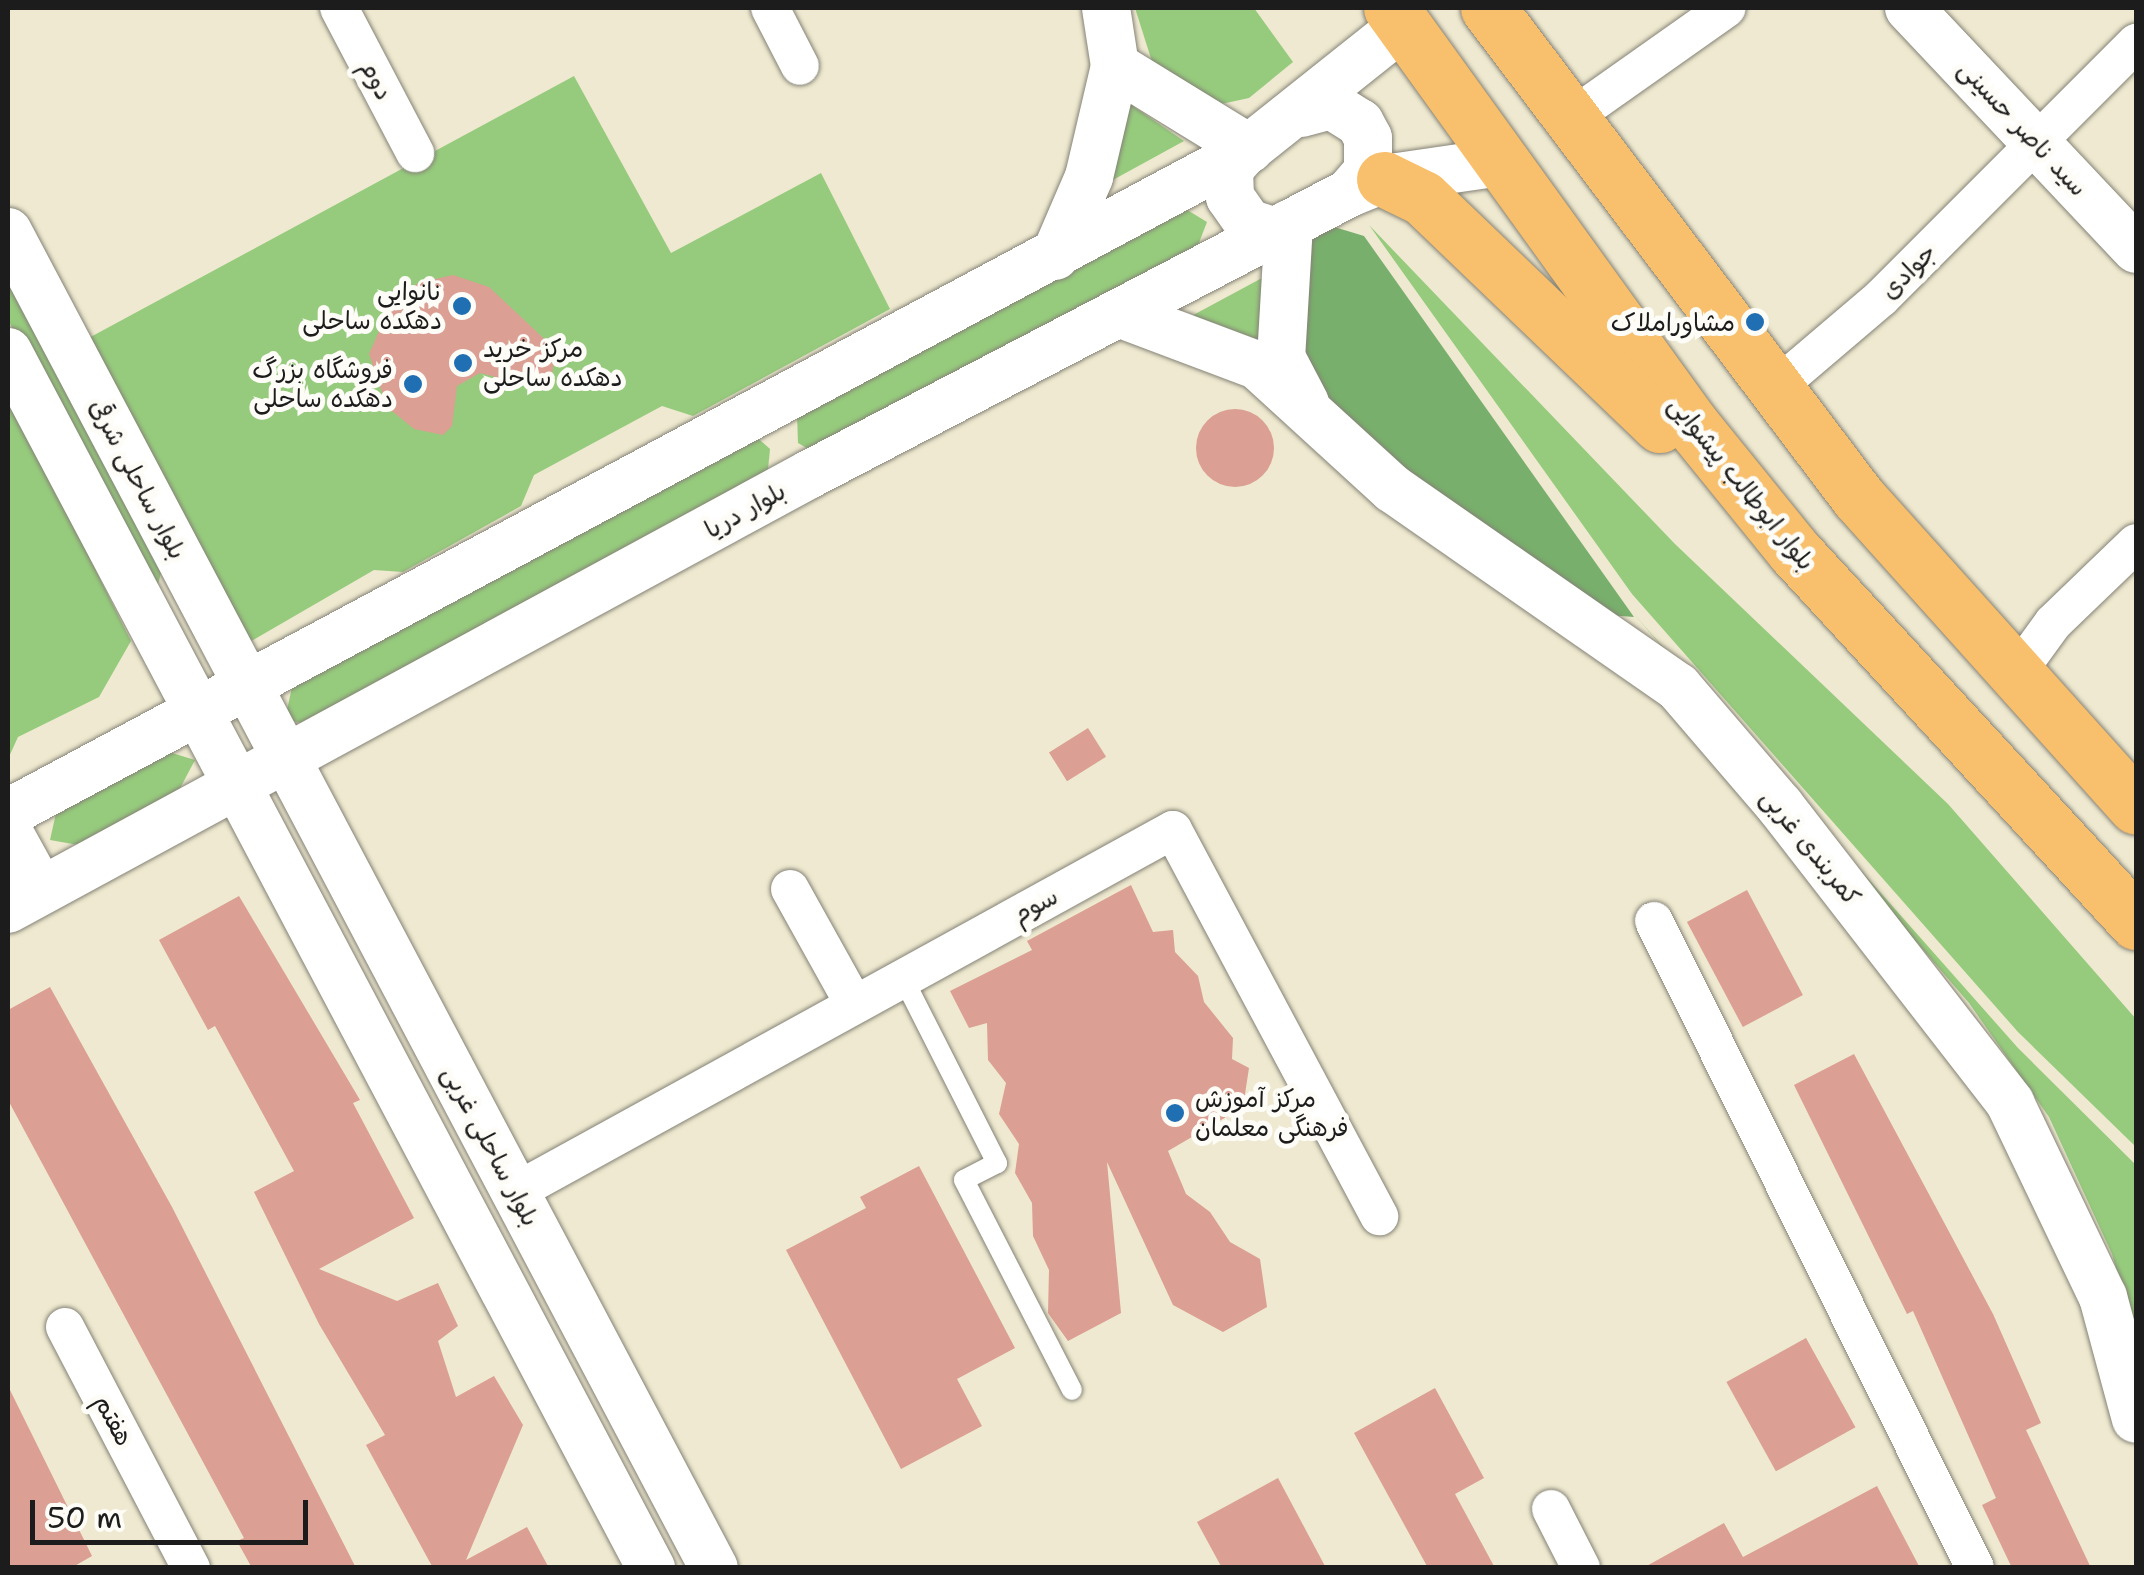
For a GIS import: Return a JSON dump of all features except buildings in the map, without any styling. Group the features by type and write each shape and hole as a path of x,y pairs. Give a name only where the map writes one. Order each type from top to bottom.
{"highway":[{"path":"1488,8 1772,390 2136,807"},
{"name":"بلوار ابوطالب پیشوایی","path":"1397,16 1692,425 1807,565 2136,922"},
{"path":"1367,186 1423,198 1807,565"}],"street":[{"name":"دوم","path":"339,8 414,153"},
{"path":"770,8 800,66"},
{"path":"1055,256 1089,177 1115,66 1106,8"},
{"path":"1568,120 1727,8"},
{"name":"سید ناصر حسینی","path":"1909,8 2136,249"},
{"name":"بلوار دریا","path":"8,814 218,750 267,724 774,406 1247,151 1301,112 1397,16"},
{"name":"جوادی","path":"1772,390 1882,298 2136,44"},
{"path":"1115,66 1247,151 1229,170 1230,197 1248,223 1282,228 1280,357 1311,414"},
{"path":"1301,112 1331,105 1360,123 1368,138 1367,186"},
{"name":"بلوار دریا","path":"24,900 218,750 267,724 810,474 1367,186 1501,162"},
{"name":"بلوار ساحلی شرقی","path":"8,232 267,724"},
{"name":"کمربندی غربی","path":"1121,314 1257,366 1393,489 1678,687 1780,806 2010,1103 2103,1297 2136,1418"},
{"path":"8,352 651,1568"},
{"path":"774,406 810,474"},
{"path":"2016,674 2053,623 2136,543"},
{"name":"بلوار ساحلی غربی","path":"267,724 714,1568"},
{"path":"8,830 24,900"},
{"name":"سوم","path":"515,1192 852,1002 1173,830 1378,1216"},
{"path":"790,889 852,1002"},
{"path":"1654,921 1974,1568"},
{"path":"467,1217 515,1192"},
{"name":"هفتم","path":"65,1326 191,1568"},
{"path":"1551,1509 1581,1568"}],"lane":[{"path":"902,976 996,1162 964,1180 1072,1390"}],"green space":[{"path":"1135,8 1254,8 1293,62 1249,98 1212,106 1154,68"},
{"path":"574,76 671,253 821,173 890,309 693,416 662,406 534,475 521,506 403,572 374,570 248,643 85,340"},
{"path":"1127,102 1184,141 1111,181"},
{"path":"1179,205 1207,222 1197,248 817,454 798,443 797,414"},
{"path":"1369,225 1675,544 1948,804 2136,1019 2136,1147 2018,1032 1632,594"},
{"path":"1331,226 1364,236 1634,617 1594,614 1405,482 1328,408 1294,354 1301,242"},
{"path":"8,277 162,570 158,584 145,583 8,320"},
{"path":"1262,278 1262,351 1184,320"},
{"path":"8,394 131,641 99,697 18,737 8,759"},
{"path":"751,432 770,449 767,480 313,726 285,719 292,687"},
{"path":"1633,613 2018,1048 2136,1165 2136,1336 2112,1254 2049,1117 1969,1003"},
{"path":"159,749 195,760 177,794 84,846 50,840 58,804"}],"place":[{"name":"نانوایی دهکده ساحلی","path":"462,306"},
{"name":"مشاوراملاک","path":"1755,322"},
{"name":"مرکز خرید دهکده ساحلی","path":"463,363"},
{"name":"فروشگاه بزرگ دهکده ساحلی","path":"413,384"},
{"name":"مرکز آموزش فرهنگی معلمان","path":"1175,1113"}]}
